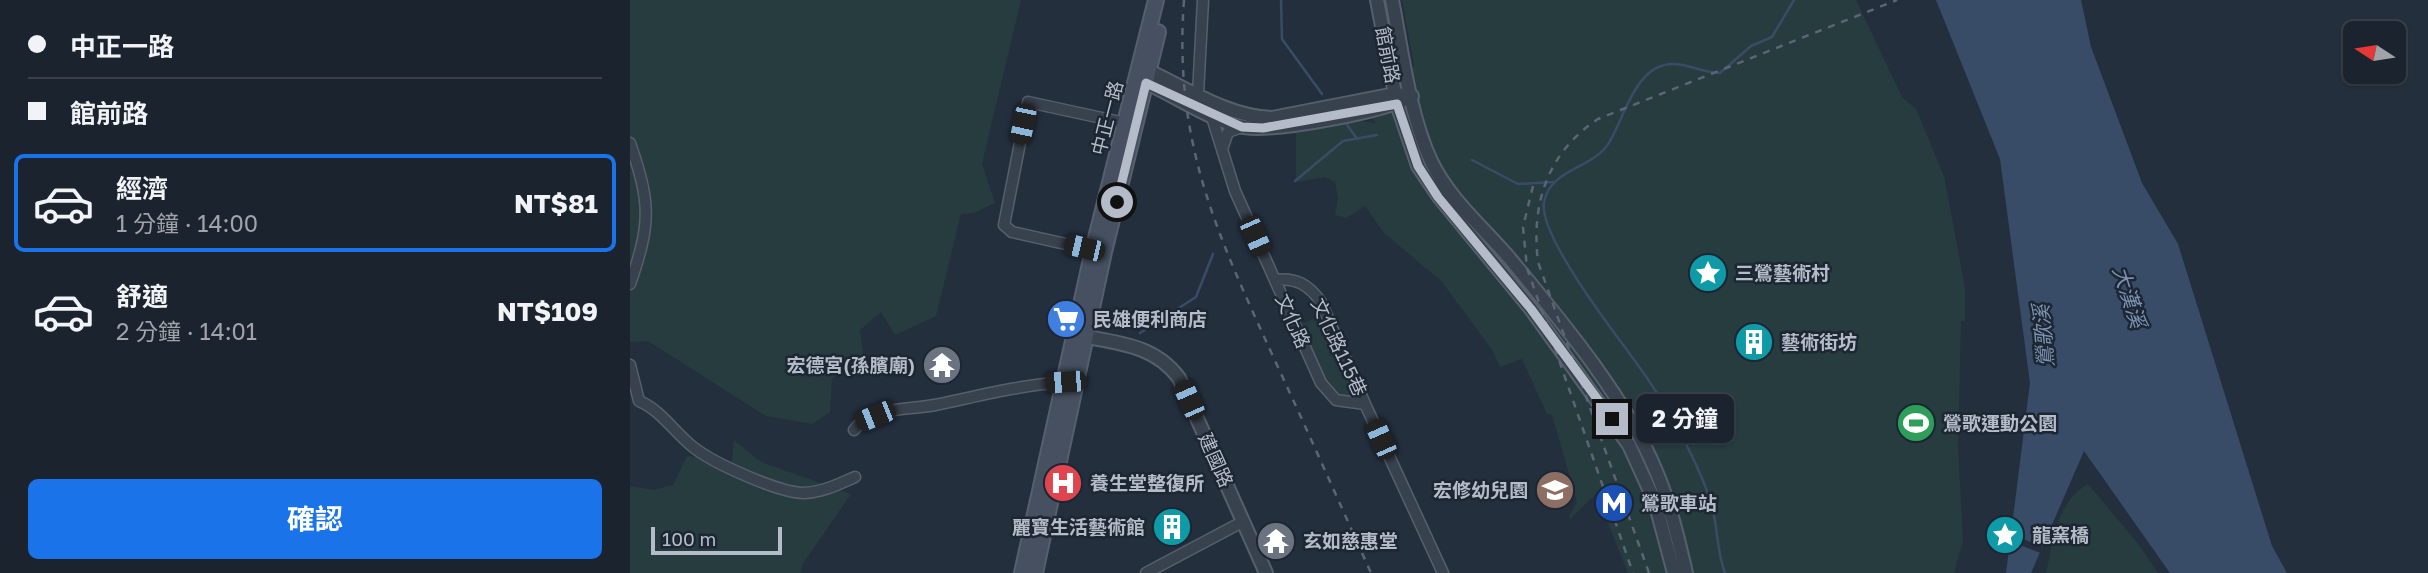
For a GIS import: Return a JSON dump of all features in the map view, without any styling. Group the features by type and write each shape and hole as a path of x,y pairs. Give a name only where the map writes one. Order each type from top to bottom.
{"main road":[{"name":"中正一路","path":"1035,573 1125,123 1144,76 1156,0"},
{"name":"中正一路","path":"1099,251 1166,0"},
{"name":"中正一路","path":"1022,573 1065,382 1081,336"}],"street":[{"path":"1198,94 1203,0"},
{"name":"館前路","path":"1377,0 1396,99 1418,166 1438,197 1531,309 1629,445 1655,502 1674,573"},
{"name":"館前路","path":"1392,0 1412,96 1431,160 1449,190 1512,261 1585,355 1640,440 1671,512 1686,573"},
{"path":"1144,76 1198,94 1242,114 1272,118 1396,99"},
{"path":"1144,76 1210,114 1242,127 1263,128 1412,96"},
{"path":"1099,251 1012,232 1004,225 1028,102 1125,123"},
{"name":"文化路","path":"1210,114 1235,191 1321,383 1336,400 1365,404"},
{"path":"1222,149 1228,132 1242,127"},
{"path":"630,143 645,187 648,220 645,241 630,284"},
{"name":"文化路115巷","path":"1275,280 1298,281 1316,295 1365,404"},
{"name":"建國路","path":"1081,336 1158,354 1169,364 1179,378 1266,573"},
{"path":"630,365 639,401 651,406 694,448 728,466 780,488 804,493 833,487 855,477"},
{"path":"854,430 859,422 891,410 934,405 1023,385 1065,382"},
{"path":"1365,404 1443,573"},
{"path":"1146,573 1158,570 1244,521"}],"green space":[{"path":"630,0 1021,0 982,164 995,203 974,213 961,214 936,316 895,335 881,312 860,330 866,374 843,364 832,379 830,412 812,424 766,416 648,341 630,342"},
{"name":"三鶯藝術村","path":"1402,0 1856,0 1902,97 1916,109 1944,176 1965,288 1965,321 1961,321 1958,448 1963,541 1954,573 1628,573 1596,494 1570,519 1577,502 1552,415 1547,414 1522,359 1500,367 1493,351 1442,282 1384,233 1365,206 1346,218 1335,215 1338,198 1335,182 1325,177 1298,182 1296,179 1296,131 1360,121 1375,123 1373,117 1414,66"},
{"path":"1319,316 1358,399 1337,393 1325,379 1302,324"},
{"path":"734,440 761,462 851,494 802,565 800,573 630,573 630,486 654,490 673,485 687,456 732,461"},
{"path":"2088,484 2139,545 2158,573 2046,573 2054,535 2063,511 2077,492"}],"water":[{"path":"1936,0 2081,0 2091,47 2142,183 2178,244 2272,546 2287,573 2170,573 2084,451 2031,573 2006,573 2030,383 2000,159"}],"pier":[{"path":"2008,533 2046,548 2043,554 2007,540"}],"waterway":[{"path":"1281,0 1282,39 1322,94"},
{"path":"1725,573 1713,511 1691,454 1646,376 1565,260 1553,238 1544,203 1554,182 1603,150 1633,93 1650,72 1661,66 1674,64 1720,73 1751,46 1772,37 1794,0"},
{"path":"1347,125 1356,137"},
{"path":"1295,181 1343,141 1377,135"},
{"path":"1472,160 1518,184 1554,182"},
{"path":"1140,333 1196,297 1213,254"}],"railway":[{"path":"1184,0 1182,52 1186,100 1193,146 1219,232 1371,573"},
{"path":"1649,573 1538,262 1537,220 1546,182 1566,148 1598,119 1897,0"},
{"path":"1533,186 1523,227 1527,268 1633,573"}],"place":[{"name":"三鶯藝術村","path":"1708,273"},
{"name":"民雄便利商店","path":"1066,319"},
{"name":"藝術街坊","path":"1754,342"},
{"name":"宏德宮(孫臏廟)","path":"942,365"},
{"name":"鶯歌運動公園","path":"1916,423"},
{"name":"養生堂整復所","path":"1063,483"},
{"name":"宏修幼兒園","path":"1555,490"},
{"name":"鶯歌車站","path":"1614,503"},
{"name":"麗寶生活藝術館","path":"1172,527"},
{"name":"龍窯橋","path":"2005,535"},
{"name":"玄如慈惠堂","path":"1276,541"}],"route":[{"path":"1117,202 1146,83 1242,127 1263,128 1397,104 1418,166 1438,197 1531,309 1612,419"}],"water label":[{"name":"大漢溪","path":"2129,297"},
{"name":"鶯歌溪","path":"2044,336"}]}
